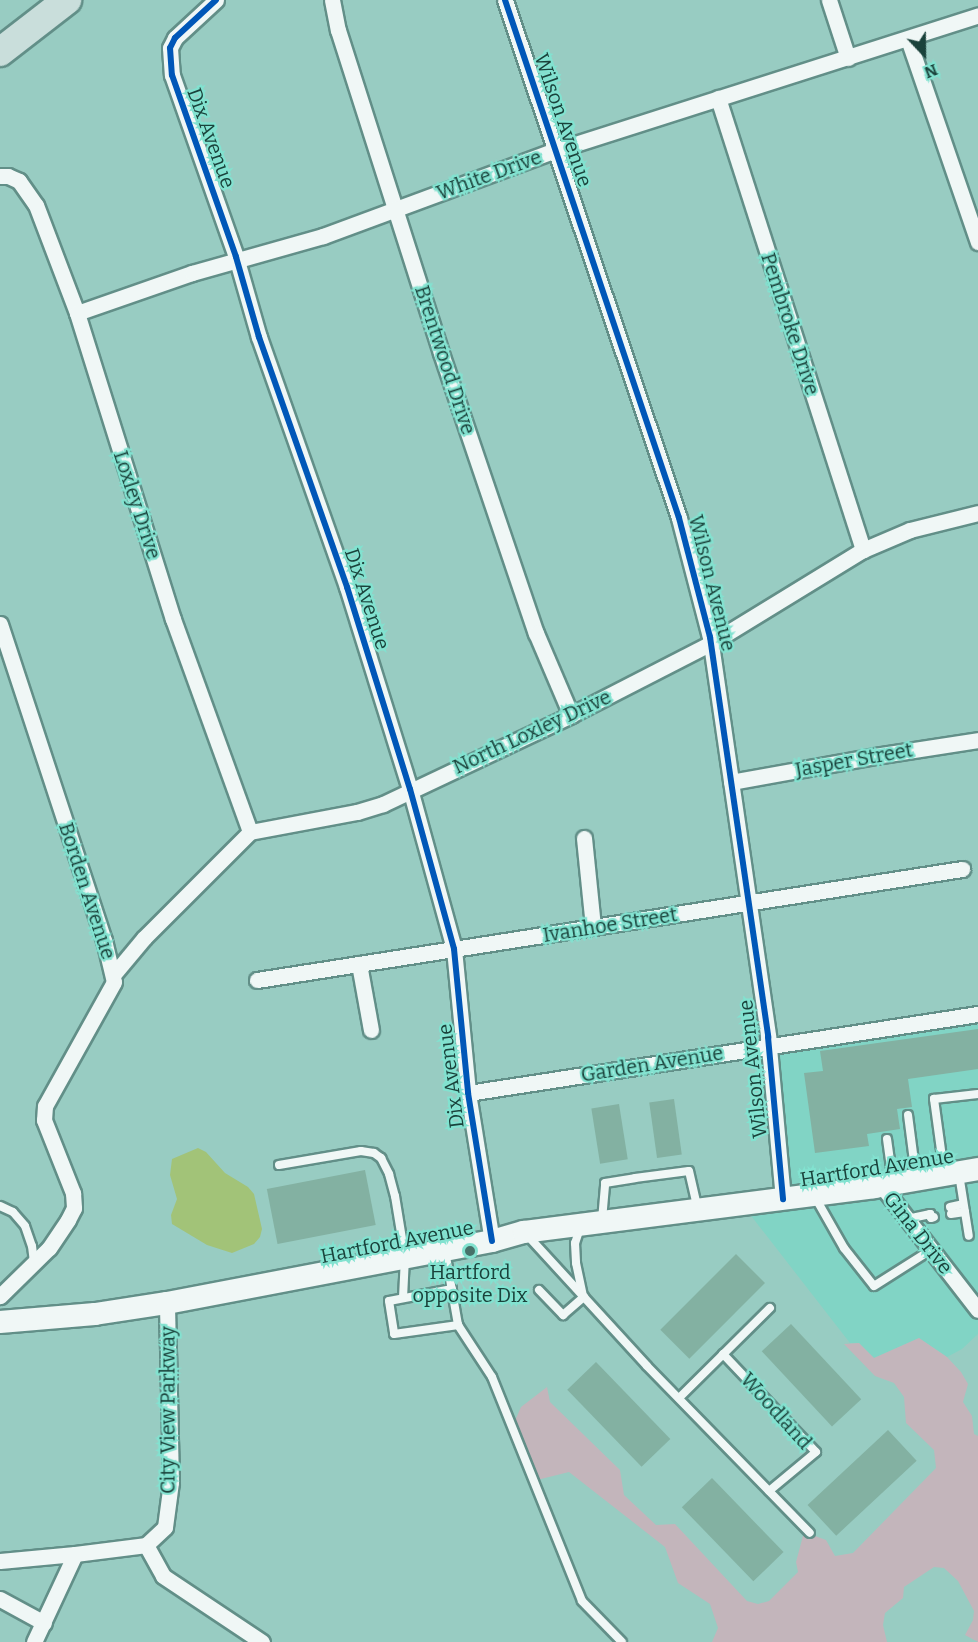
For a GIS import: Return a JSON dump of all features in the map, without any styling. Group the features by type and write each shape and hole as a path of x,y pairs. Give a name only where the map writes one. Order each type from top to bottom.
{"highway":[{"path":"0,52 67,0"}],"main road":[{"name":"Hartford Avenue","path":"0,1322 72,1317 167,1304 445,1250 524,1232 814,1195 960,1172"}],"street":[{"name":"Dix Avenue","path":"216,0 175,38 170,48 171,75 237,262 259,337 347,587 410,789 453,949 468,1093 492,1240"},
{"name":"Brentwood Drive","path":"332,0 338,30 441,353 536,633 571,715"},
{"name":"Wilson Avenue","path":"505,0 679,518 711,643 768,1046 783,1199"},
{"path":"829,0 848,58"},
{"name":"White Drive","path":"77,313 192,273 323,236 556,150 975,16"},
{"path":"908,39 978,242"},
{"name":"Pembroke Drive","path":"718,98 863,550"},
{"name":"Loxley Drive","path":"0,176 8,176 19,181 36,205 77,313 173,619 250,832"},
{"name":"North Loxley Drive","path":"250,832 357,812 383,804 410,789 571,715 711,643 863,550 910,530 978,513"},
{"name":"Borden Avenue","path":"0,624 114,974 110,993 45,1106 44,1120 73,1193 74,1208 60,1234 0,1296"},
{"name":"Jasper Street","path":"731,782 978,740"},
{"path":"114,974 144,938 250,832"},
{"path":"584,838 593,927"},
{"name":"Ivanhoe Street","path":"257,980 962,869"},
{"path":"359,964 371,1030"},
{"name":"Garden Avenue","path":"468,1093 978,1014"},
{"name":"Gina Drive","path":"887,1184 907,1219 978,1310"},
{"name":"City View Parkway","path":"146,1545 165,1527 171,1482 167,1304"},
{"path":"0,1561 146,1545 163,1576 262,1642"},
{"path":"34,1642 75,1554"},
{"path":"0,1599 44,1623"}],"lane":[{"path":"969,1236 960,1172 934,1099 978,1094"},
{"path":"908,1115 916,1179"},
{"path":"887,1139 887,1184"},
{"path":"279,1165 361,1151 374,1153 381,1158 389,1174 405,1257 403,1298"},
{"path":"584,1297 576,1263 575,1243 591,1222 605,1183 689,1171 698,1209"},
{"path":"814,1195 844,1248 874,1286 931,1250"},
{"path":"0,1206 12,1212 25,1226 32,1246 34,1262"},
{"path":"950,1210 964,1208"},
{"path":"907,1219 932,1214"},
{"path":"524,1232 679,1398 810,1533"},
{"path":"445,1250 458,1325 492,1377 582,1601 622,1642"},
{"path":"452,1289 389,1302 394,1334 458,1325"},
{"path":"538,1290 563,1315 584,1297"},
{"path":"679,1398 770,1308"},
{"name":"Woodland","path":"723,1354 816,1452 769,1491"}],"shaded area":[{"path":"978,1011 978,1334 962,1349 947,1357 919,1338 874,1358 859,1343 850,1343 745,1208 779,1200 768,1054"},
{"path":"198,1148 206,1152 225,1173 248,1187 254,1194 262,1229 260,1237 254,1244 232,1253 207,1245 172,1224 171,1215 177,1199 170,1175 172,1159"},
{"path":"919,1338 947,1357 961,1372 968,1384 963,1402 972,1416 974,1434 978,1436 978,1642 965,1635 973,1620 974,1611 958,1581 944,1568 934,1567 904,1587 903,1598 885,1613 883,1625 887,1642 712,1642 718,1628 710,1604 678,1583 665,1547 569,1472 529,1482 510,1432 521,1407 547,1387 550,1402 620,1470 624,1495 656,1525 675,1524 747,1601 758,1604 769,1601 798,1572 796,1562 804,1532 826,1540 835,1556 853,1553 936,1468 934,1450 906,1423 904,1397 894,1383 875,1376 844,1344 859,1343 874,1358"}],"building":[{"path":"978,1029 978,1069 908,1079 912,1107 897,1109 900,1129 867,1134 869,1146 815,1153 804,1073 823,1071 820,1051"},
{"path":"674,1099 682,1154 657,1158 649,1102"},
{"path":"619,1104 628,1159 600,1164 591,1108"},
{"path":"365,1170 376,1225 278,1244 267,1189"},
{"path":"736,1254 765,1283 689,1359 660,1330"},
{"path":"791,1324 861,1399 832,1427 762,1351"},
{"path":"596,1362 670,1439 642,1467 567,1390"},
{"path":"888,1430 917,1461 836,1536 808,1505"},
{"path":"712,1478 784,1552 753,1581 682,1507"}],"cycle path":[{"path":"216,0 175,38 170,48 172,75 236,257 259,337 347,587 410,789 454,949 468,1093 492,1241"},
{"path":"505,0 679,518 710,637 768,1037 783,1199"}],"place":[{"name":"Hartford opposite Dix","path":"470,1251"}]}
